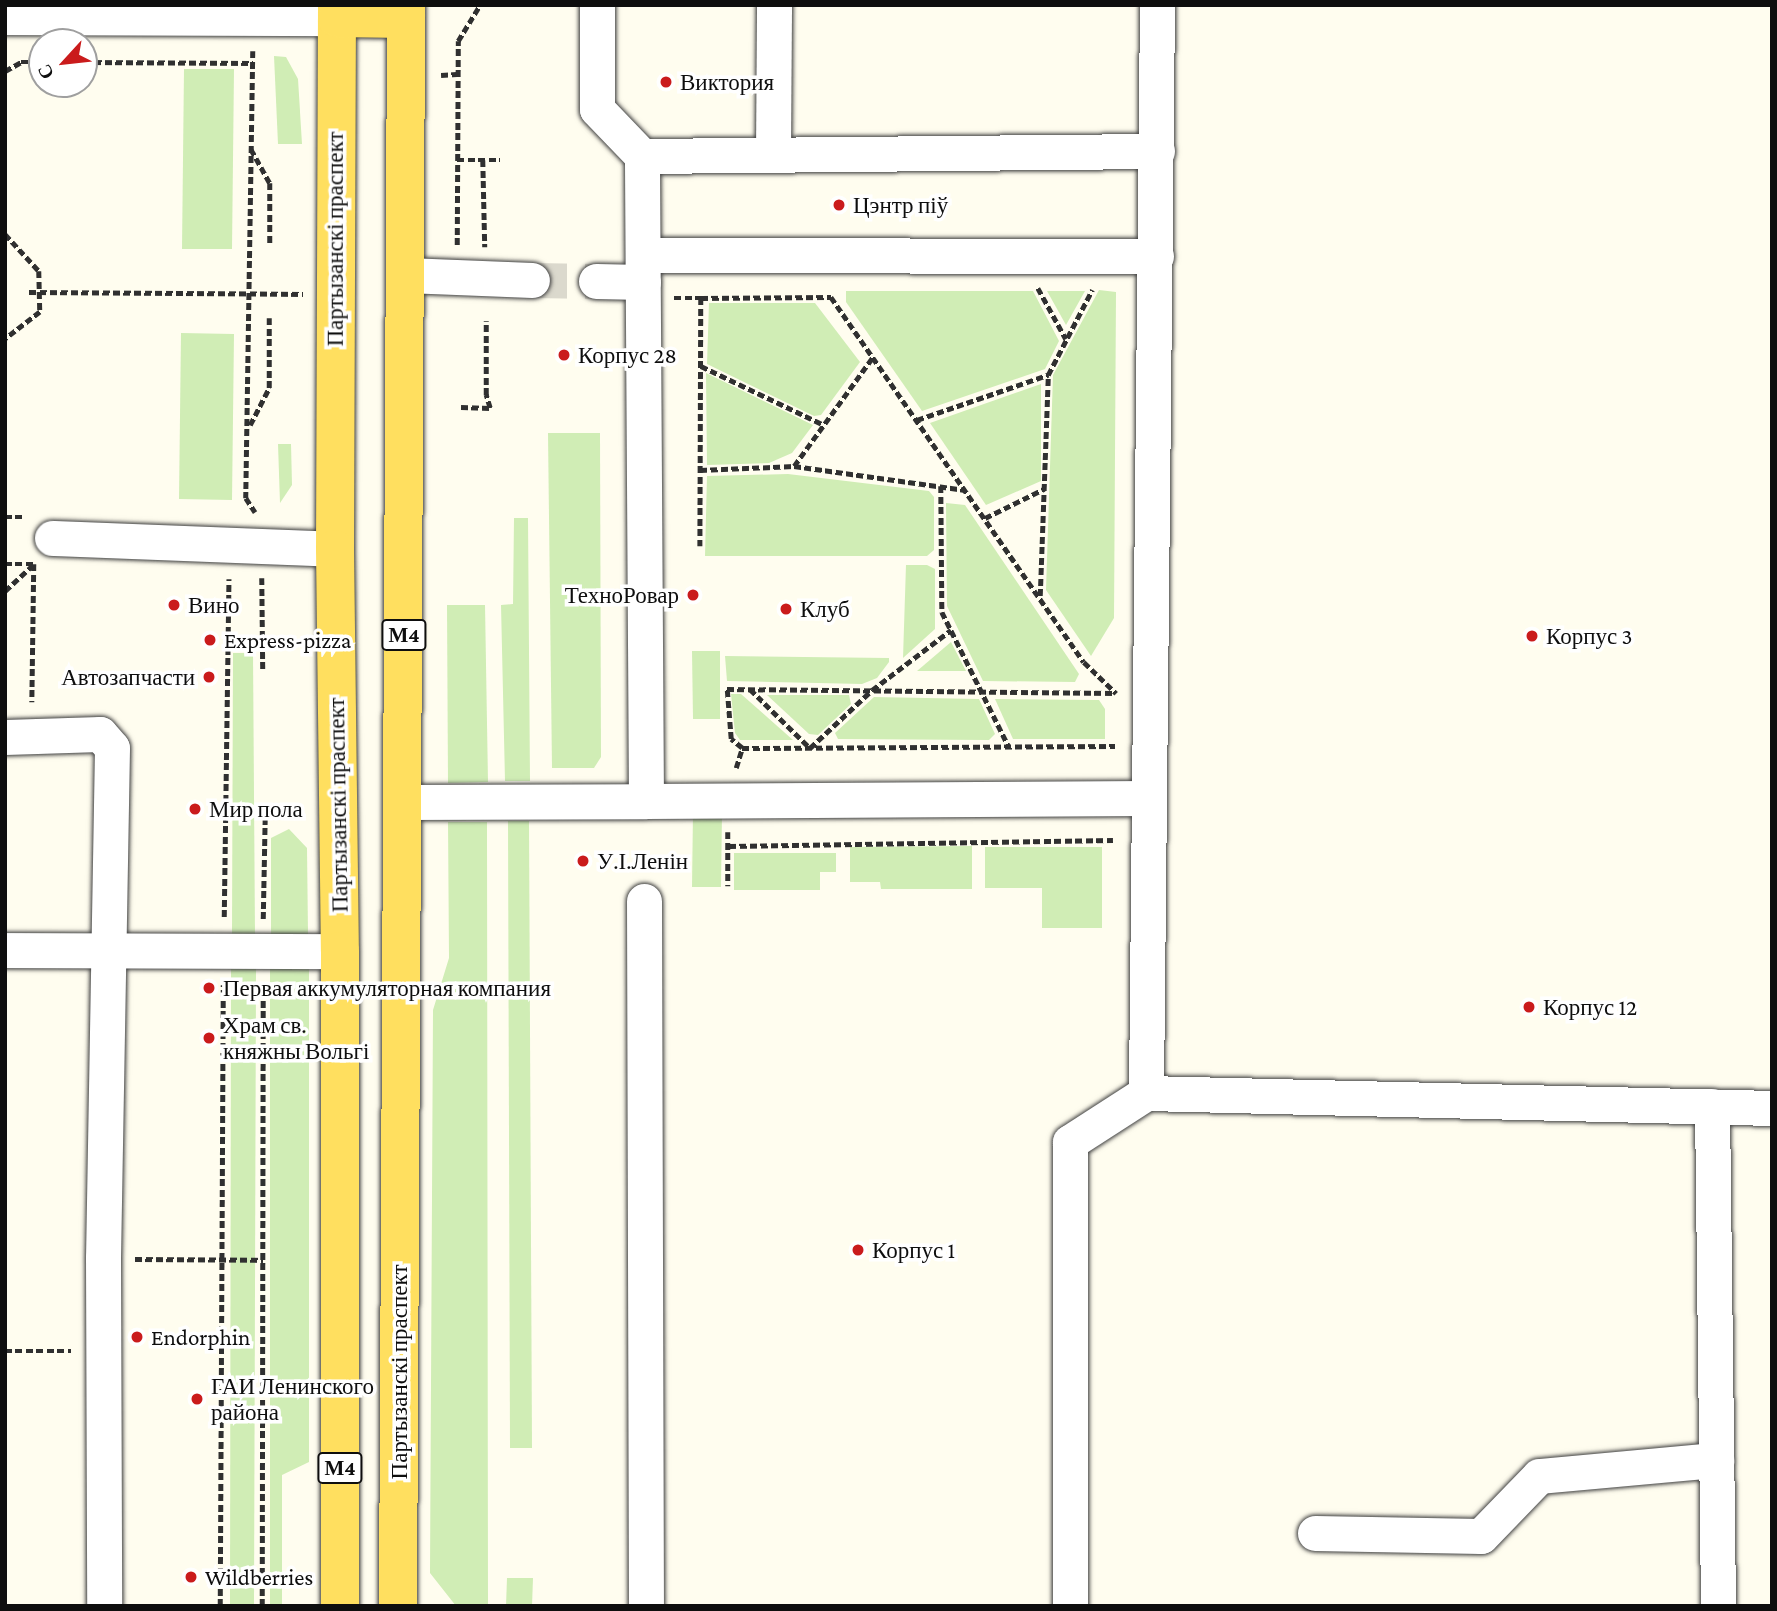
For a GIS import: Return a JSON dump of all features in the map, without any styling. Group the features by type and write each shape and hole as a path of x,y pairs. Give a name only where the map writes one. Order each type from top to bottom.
{"main road":[{"path":"337,11 407,12"},
{"name":"Партызанскі праспект","path":"337,11 335,549 340,951 340,1606"},
{"name":"Партызанскі праспект","path":"398,1606 407,12"},
{"path":"340,1115 357,1096 370,1090 388,1101 400,1121"}],"street":[{"path":"597,5 597,109 642,156 651,278 646,801"},
{"path":"773,153 774,5"},
{"path":"1146,1093 1157,5"},
{"path":"5,17 66,11 337,11"},
{"path":"642,156 1157,151"},
{"path":"596,281 1156,256"},
{"path":"406,275 531,280"},
{"path":"51,538 335,549"},
{"path":"19,737 100,734 112,748 111,952 103,1258 104,1606"},
{"path":"403,802 1147,798"},
{"path":"644,901 646,1606"},
{"path":"5,950 223,953 340,951"},
{"path":"1070,1606 1070,1142 1146,1093 1772,1108"},
{"path":"1712,1107 1717,1606"},
{"path":"1315,1533 1481,1536 1539,1476 1716,1460"}],"path":[{"path":"458,277 458,41 480,5"},
{"path":"254,40 246,498 262,523 263,671"},
{"path":"5,71 21,62 28,62"},
{"path":"98,62 253,63"},
{"path":"251,148 270,183 270,245"},
{"path":"457,160 500,160"},
{"path":"483,160 485,247"},
{"path":"5,234 39,271 40,292 40,312 5,339"},
{"path":"651,278 701,298 831,297"},
{"path":"1047,283 1035,283 1066,340"},
{"path":"1040,597 1048,375 1095,283"},
{"path":"831,297 836,290"},
{"path":"29,292 335,294"},
{"path":"831,297 1084,662 1116,693"},
{"path":"700,547 701,298"},
{"path":"249,426 269,388 269,318"},
{"path":"461,407 490,408 486,395 486,321"},
{"path":"794,466 873,357"},
{"path":"701,366 824,425"},
{"path":"917,420 1048,375"},
{"path":"700,470 794,466 965,490"},
{"path":"941,486 942,612 1009,747"},
{"path":"985,518 1044,489"},
{"path":"220,1606 223,953 229,570 261,546"},
{"path":"5,564 34,564 19,737"},
{"path":"810,748 872,690 951,630"},
{"path":"1116,679 1116,706"},
{"path":"1116,693 727,688 730,738 742,748 1115,746 1116,733"},
{"path":"749,688 810,748"},
{"path":"728,886 727,800 742,748"},
{"path":"262,1606 265,814"},
{"path":"729,846 1113,839"},
{"path":"103,1258 263,1259"},
{"path":"5,1352 70,1351"}],"green space":[{"path":"274,56 286,57 298,79 302,144 278,144"},
{"path":"184,69 234,69 232,249 182,249"},
{"path":"1099,290 1116,292 1114,618 1091,656 1046,590 1053,375"},
{"path":"846,291 1033,291 1059,341 1045,369 922,411 846,302"},
{"path":"1047,291 1085,291 1066,325"},
{"path":"709,303 815,303 860,362 821,415 814,416 707,364"},
{"path":"181,333 234,334 232,500 179,499"},
{"path":"706,373 813,425 792,453 769,463 707,465"},
{"path":"1041,384 1041,481 986,505 930,423"},
{"path":"548,433 600,433 601,757 594,768 552,768"},
{"path":"278,444 291,444 292,485 280,503"},
{"path":"788,474 929,491 934,497 934,550 927,556 705,556 707,476"},
{"path":"946,503 965,505 1079,674 1075,682 983,681 947,606"},
{"path":"514,518 528,518 530,781 505,781 501,605 513,604"},
{"path":"906,565 927,565 935,569 935,629 903,658"},
{"path":"447,605 485,605 488,782 448,783"},
{"path":"951,642 966,671 917,671"},
{"path":"692,651 720,651 720,719 693,719"},
{"path":"233,653 253,653 255,936 232,935"},
{"path":"725,656 889,658 889,662 877,678 862,684 727,681"},
{"path":"731,694 741,694 793,740 740,740 735,733"},
{"path":"767,695 849,695 851,704 818,735 809,734"},
{"path":"874,697 979,699 995,734 989,740 838,739 835,733"},
{"path":"995,699 1099,700 1105,709 1105,739 1013,739"},
{"path":"693,812 722,812 721,887 692,887"},
{"path":"508,821 529,821 532,1448 510,1448"},
{"path":"448,822 487,822 488,1606 456,1606 430,1573 433,1010 449,958"},
{"path":"289,829 307,848 308,935 271,935 271,838"},
{"path":"972,846 972,889 881,889 880,882 850,882 850,847"},
{"path":"985,847 1102,847 1102,928 1042,928 1042,888 985,888"},
{"path":"734,853 836,853 836,872 820,872 820,890 734,890"},
{"path":"270,967 309,967 309,1462 282,1475 282,1606 270,1606"},
{"path":"231,969 256,969 254,1606 230,1606"},
{"path":"507,1578 533,1578 532,1606 506,1606"}],"tunnel":[{"path":"532,280 596,281"}],"place":[{"name":"Виктория","path":"666,82"},
{"name":"Цэнтр піў","path":"839,205"},
{"name":"Корпус 28","path":"564,355"},
{"name":"ТехноРовар","path":"693,595"},
{"name":"Вино","path":"174,605"},
{"name":"Клуб","path":"786,609"},
{"name":"Корпус 3","path":"1532,636"},
{"name":"Express-pizza","path":"210,640"},
{"name":"Автозапчасти","path":"209,677"},
{"name":"Мир пола","path":"195,809"},
{"name":"У.І.Ленін","path":"583,861"},
{"name":"Первая аккумуляторная компания","path":"209,988"},
{"name":"Корпус 12","path":"1529,1007"},
{"name":"Храм св. княжны Вольгі","path":"209,1038"},
{"name":"Корпус 1","path":"858,1250"},
{"name":"Endorphin","path":"137,1337"},
{"name":"ГАИ Ленинского района","path":"197,1399"},
{"name":"Wildberries","path":"191,1577"}]}
